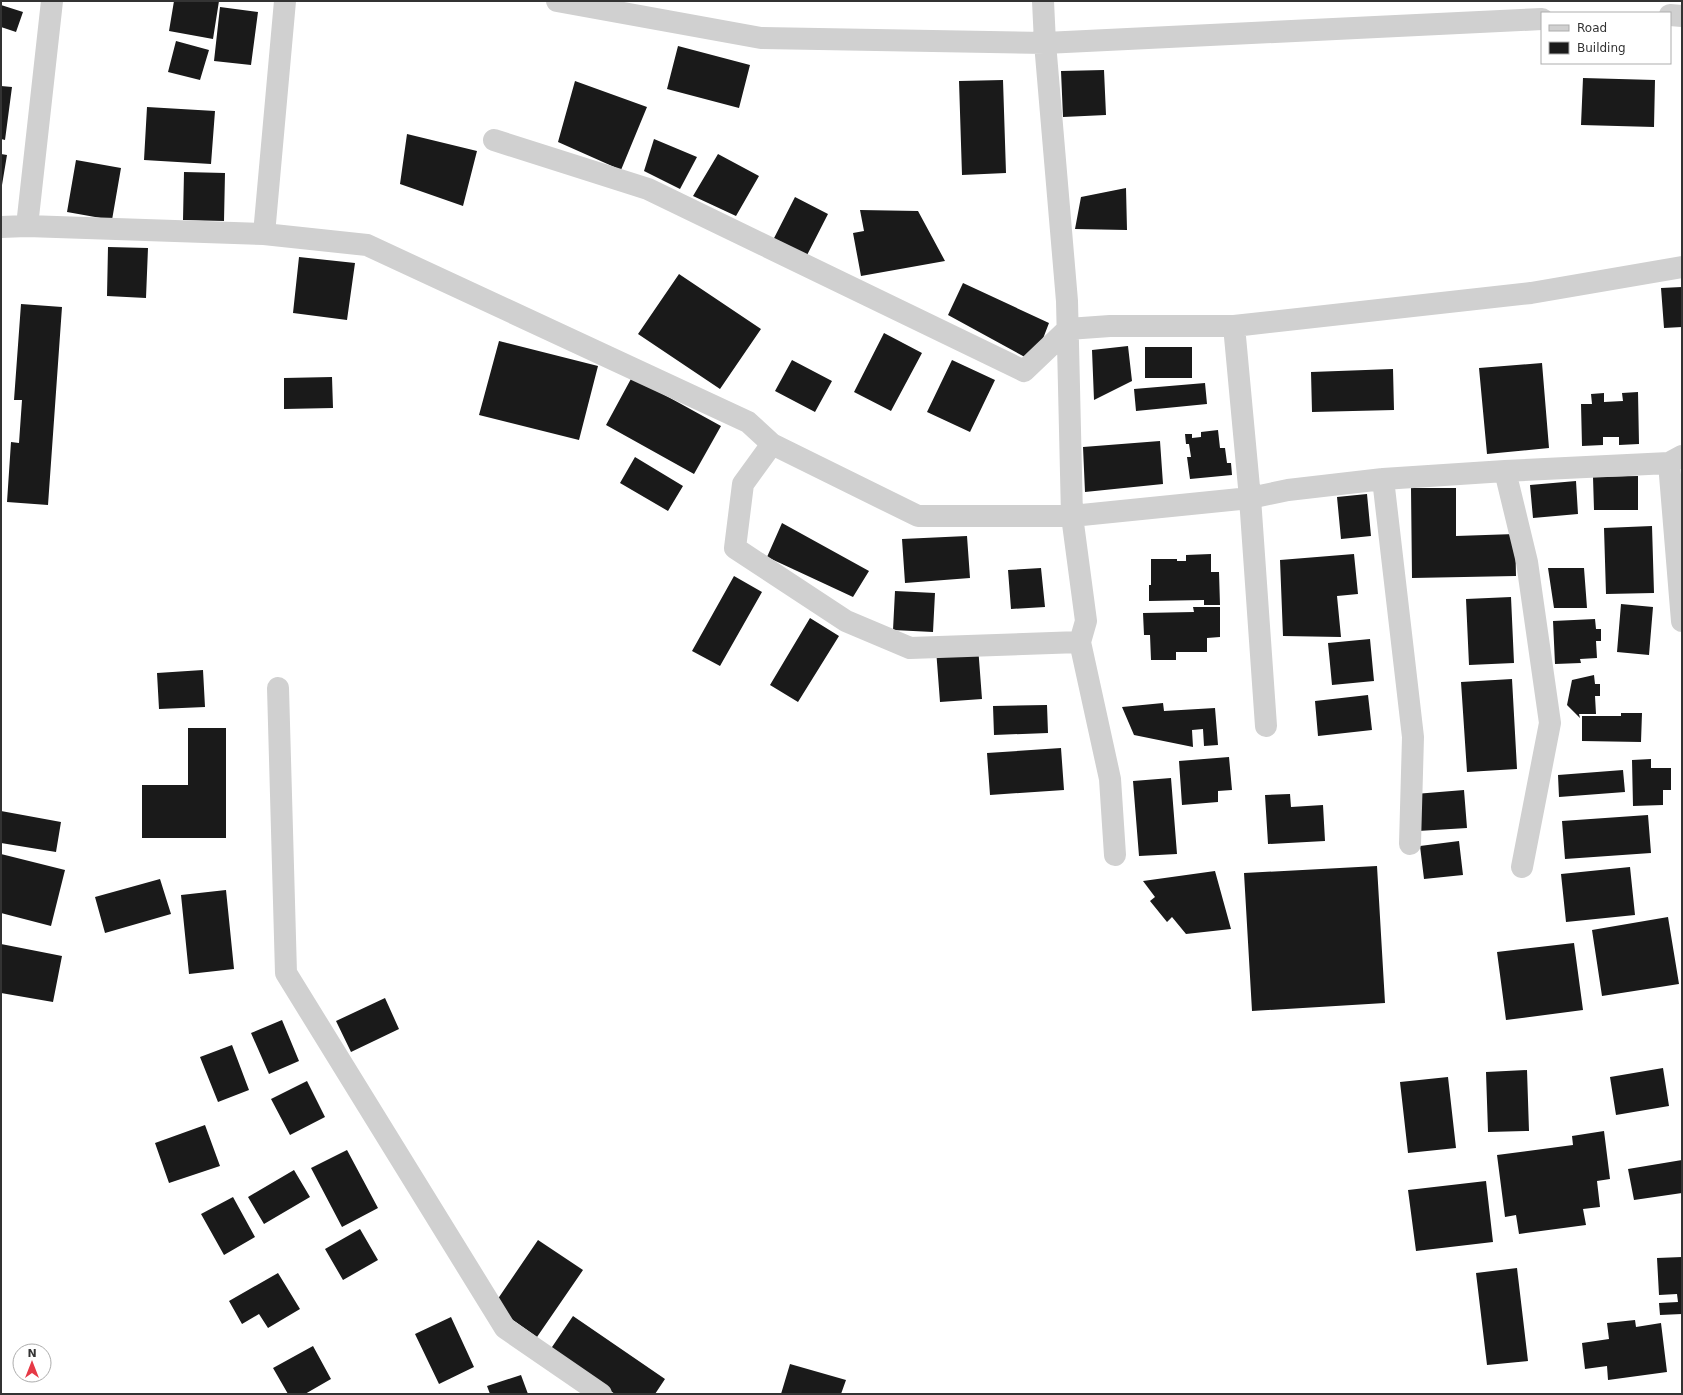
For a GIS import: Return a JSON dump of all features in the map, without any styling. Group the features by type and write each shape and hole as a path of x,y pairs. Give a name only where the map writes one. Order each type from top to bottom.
{"street":[{"path":"27,226 52,1"},
{"path":"264,234 285,1"},
{"path":"557,1 761,38 1045,43 1541,19"},
{"path":"1043,1 1045,43 1068,328 1072,516 1086,621 1080,642 1110,779 1115,855"},
{"path":"1671,15 1682,16"},
{"path":"494,140 648,189 1024,371 1068,328 1110,326 1234,326 1531,293 1682,267"},
{"path":"1,227 27,226 264,234 367,245 748,422 772,444 918,516 1072,516 1250,498 1288,490 1383,479 1676,459 1682,621"},
{"path":"1234,326 1250,498 1266,726"},
{"path":"772,444 743,484 735,548 846,621 910,648 1080,642"},
{"path":"1505,471 1527,562 1550,723 1522,867"},
{"path":"1383,479 1412,737 1410,844"},
{"path":"278,688 286,973 505,1328 601,1394"}],"building":[{"path":"174,1 219,1 213,39 169,31"},
{"path":"1,5 23,12 16,32 1,27"},
{"path":"220,7 258,12 251,65 214,61"},
{"path":"176,41 209,50 200,80 168,72"},
{"path":"678,46 750,65 739,108 667,89"},
{"path":"1104,70 1106,115 1063,117 1061,71"},
{"path":"1583,78 1655,80 1654,127 1581,125"},
{"path":"1003,80 1006,173 962,175 959,81"},
{"path":"575,81 647,107 621,170 558,142"},
{"path":"1,86 12,87 5,140 1,139"},
{"path":"147,107 215,111 211,164 144,160"},
{"path":"407,134 477,151 463,206 400,184"},
{"path":"654,139 697,157 680,189 644,171"},
{"path":"1,154 7,155 2,185 1,185"},
{"path":"718,154 759,176 736,216 693,196"},
{"path":"76,160 121,168 112,220 67,212"},
{"path":"184,172 225,173 224,221 183,220"},
{"path":"1126,188 1127,230 1075,229 1081,197"},
{"path":"795,197 828,214 804,261 771,244"},
{"path":"860,210 918,211 945,261 861,276 853,233 864,231"},
{"path":"108,247 148,248 146,298 107,296"},
{"path":"299,257 355,263 347,320 293,313"},
{"path":"679,274 761,329 720,389 638,334"},
{"path":"963,283 1049,323 1034,362 948,315"},
{"path":"1682,287 1682,327 1664,328 1661,288"},
{"path":"21,304 62,307 48,505 7,502 11,442 19,443 22,400 14,400"},
{"path":"884,333 922,353 891,411 854,392"},
{"path":"499,341 598,366 579,440 479,415"},
{"path":"1128,346 1132,381 1094,400 1092,350"},
{"path":"1145,347 1192,347 1192,378 1145,378"},
{"path":"792,360 832,381 815,412 775,391"},
{"path":"952,360 995,380 970,432 927,412"},
{"path":"1542,363 1549,448 1487,454 1479,368"},
{"path":"1393,369 1394,410 1312,412 1311,372"},
{"path":"332,377 333,408 284,409 284,378"},
{"path":"632,377 721,426 694,474 606,425"},
{"path":"1205,383 1207,404 1136,411 1134,389"},
{"path":"1638,392 1639,444 1619,445 1619,437 1603,437 1603,445 1582,446 1581,404 1592,404 1591,394 1604,393 1604,402 1623,401 1622,393"},
{"path":"1218,430 1220,448 1225,448 1227,463 1231,463 1232,475 1190,479 1187,457 1191,457 1189,444 1186,444 1185,434 1192,434 1192,438 1201,437 1201,432"},
{"path":"1160,441 1163,484 1085,492 1083,447"},
{"path":"635,457 683,486 668,511 620,483"},
{"path":"1638,476 1638,510 1594,510 1593,477"},
{"path":"1576,481 1578,514 1533,518 1530,485"},
{"path":"1411,488 1456,488 1456,536 1515,534 1516,576 1412,578"},
{"path":"1367,494 1371,536 1341,539 1337,497"},
{"path":"782,523 869,571 853,597 767,557"},
{"path":"1652,526 1654,593 1606,594 1604,528"},
{"path":"967,536 970,578 905,583 902,539"},
{"path":"1211,554 1211,572 1219,572 1220,605 1204,605 1204,600 1149,601 1149,585 1151,585 1151,559 1177,559 1177,561 1186,561 1186,555"},
{"path":"1354,554 1358,594 1337,596 1341,637 1283,636 1280,560"},
{"path":"1041,568 1045,607 1011,609 1008,570"},
{"path":"1548,568 1584,568 1587,608 1554,608"},
{"path":"734,576 762,592 720,666 692,651"},
{"path":"895,591 935,593 933,632 893,630"},
{"path":"1511,597 1514,663 1469,665 1466,599"},
{"path":"1621,604 1653,607 1649,655 1617,652"},
{"path":"1193,607 1220,607 1220,637 1207,638 1207,652 1176,652 1176,660 1151,660 1150,635 1144,635 1143,613 1194,612"},
{"path":"810,618 839,636 798,702 770,685"},
{"path":"1595,619 1596,629 1601,629 1601,641 1596,641 1597,658 1580,659 1581,663 1555,664 1553,621"},
{"path":"1370,639 1374,681 1332,685 1328,643"},
{"path":"978,646 982,699 940,702 936,649"},
{"path":"203,670 205,707 159,709 157,673"},
{"path":"1594,675 1595,684 1600,684 1600,696 1595,696 1596,714 1579,714 1580,718 1567,705 1572,680"},
{"path":"1512,679 1517,769 1467,772 1461,682"},
{"path":"1368,695 1372,730 1318,736 1315,701"},
{"path":"1163,703 1164,711 1215,708 1218,745 1204,746 1203,729 1192,730 1193,747 1134,735 1122,707"},
{"path":"1047,705 1048,733 994,735 993,706"},
{"path":"1621,713 1642,713 1641,742 1582,741 1582,716 1621,716"},
{"path":"188,728 226,728 226,838 142,838 142,785 188,785"},
{"path":"1061,748 1064,790 990,795 987,753"},
{"path":"1229,757 1232,790 1218,791 1218,802 1182,805 1179,761"},
{"path":"1651,759 1651,768 1671,768 1671,790 1663,790 1663,805 1633,806 1632,760"},
{"path":"1623,770 1625,792 1559,797 1558,775"},
{"path":"1171,778 1177,854 1139,856 1133,781"},
{"path":"1464,790 1467,828 1418,831 1415,794"},
{"path":"1290,794 1291,807 1323,805 1325,841 1268,844 1265,795"},
{"path":"1,811 61,822 56,852 1,843"},
{"path":"1648,815 1651,853 1565,859 1562,821"},
{"path":"1459,841 1463,875 1424,879 1420,846"},
{"path":"1,854 65,870 51,926 1,913"},
{"path":"1377,866 1385,1003 1252,1011 1244,873"},
{"path":"1630,867 1635,915 1566,922 1561,874"},
{"path":"1215,871 1231,929 1186,934 1172,917 1167,922 1150,901 1155,897 1143,881"},
{"path":"160,879 171,914 105,933 95,897"},
{"path":"226,890 234,969 189,974 181,895"},
{"path":"1668,917 1679,984 1602,996 1592,930"},
{"path":"1574,943 1583,1010 1506,1020 1497,952"},
{"path":"1,944 62,956 53,1002 1,993"},
{"path":"385,998 399,1029 351,1052 336,1021"},
{"path":"282,1020 299,1061 269,1074 251,1033"},
{"path":"232,1045 249,1090 218,1102 200,1057"},
{"path":"1663,1068 1669,1106 1616,1115 1610,1077"},
{"path":"1527,1070 1529,1131 1488,1132 1486,1072"},
{"path":"1448,1077 1456,1148 1408,1153 1400,1082"},
{"path":"307,1081 325,1117 290,1135 271,1099"},
{"path":"205,1125 220,1166 169,1183 155,1143"},
{"path":"1604,1131 1610,1179 1597,1181 1600,1207 1583,1209 1586,1225 1519,1234 1516,1215 1505,1217 1497,1155 1573,1145 1572,1136"},
{"path":"347,1150 378,1208 342,1227 311,1168"},
{"path":"1682,1160 1682,1193 1634,1200 1628,1169"},
{"path":"294,1170 310,1197 264,1224 248,1197"},
{"path":"1486,1181 1493,1242 1416,1251 1408,1190"},
{"path":"233,1197 255,1237 224,1255 201,1214"},
{"path":"360,1229 378,1260 343,1280 325,1249"},
{"path":"538,1240 583,1270 537,1337 493,1306"},
{"path":"1682,1257 1682,1314 1660,1315 1659,1303 1678,1302 1677,1294 1659,1295 1657,1258"},
{"path":"1517,1268 1528,1361 1487,1365 1476,1273"},
{"path":"278,1273 300,1309 268,1328 259,1314 242,1324 229,1301"},
{"path":"573,1316 665,1379 655,1394 615,1394 550,1350"},
{"path":"451,1317 474,1367 439,1384 415,1334"},
{"path":"1635,1320 1636,1327 1661,1323 1667,1372 1608,1380 1607,1366 1585,1369 1582,1343 1609,1339 1607,1323"},
{"path":"313,1346 331,1379 305,1394 288,1394 273,1368"},
{"path":"790,1364 846,1380 841,1394 781,1394"},
{"path":"521,1375 528,1394 490,1394 487,1386"}]}
